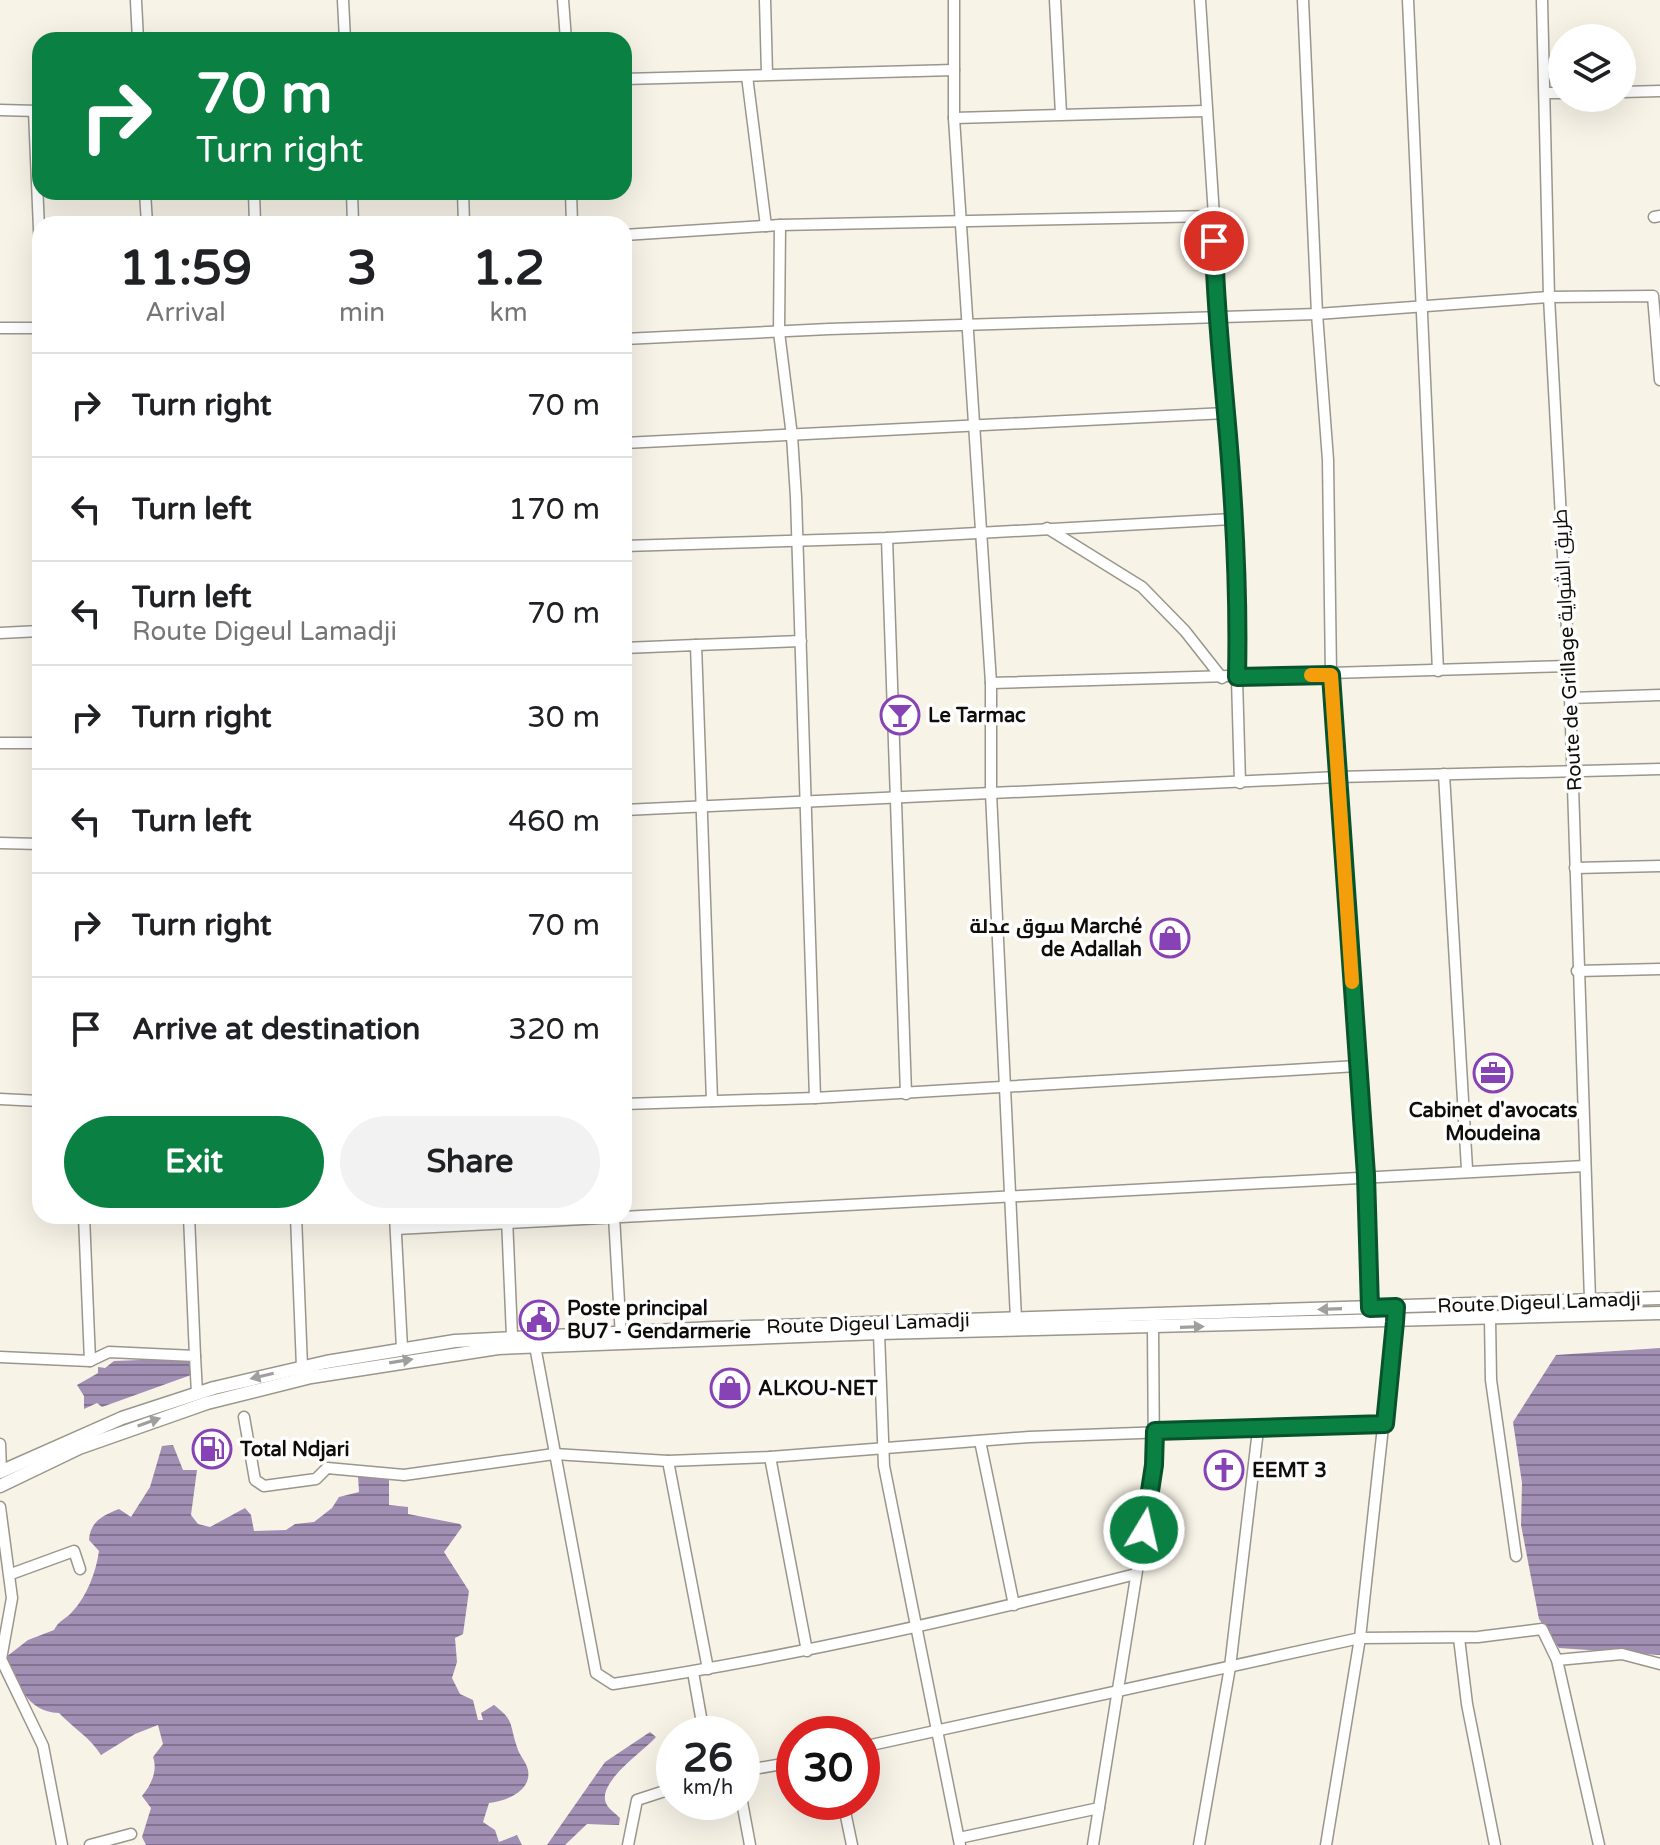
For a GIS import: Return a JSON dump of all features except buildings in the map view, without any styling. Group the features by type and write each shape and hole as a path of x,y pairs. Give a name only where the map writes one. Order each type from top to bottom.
{"main road":[{"name":"Route Digeul Lamadji","path":"1,1471 122,1418 197,1393 302,1367 402,1348 512,1336 621,1337 1016,1319 1660,1298"},
{"path":"0,1486 79,1448 207,1403 311,1377 388,1363 621,1337 1153,1328 1660,1313"}],"street":[{"path":"136,0 138,32"},
{"path":"343,0 345,32"},
{"path":"563,0 565,32"},
{"path":"765,0 767,74"},
{"path":"954,0 954,118 991,683 991,793 1016,1319"},
{"path":"1055,0 1061,114"},
{"path":"1200,0 1214,216 1215,317 1226,413 1232,519 1240,783"},
{"path":"1303,0 1317,314 1328,460 1331,675 1366,1175 1370,1308"},
{"path":"1408,0 1424,304 1438,671"},
{"name":"Route de Grillage طريق الشواية","path":"1542,0 1547,93 1549,297 1569,666 1590,1300"},
{"path":"632,79 954,70"},
{"path":"747,76 766,226"},
{"path":"1636,92 1660,91"},
{"path":"0,110 32,111"},
{"path":"954,118 1205,111"},
{"path":"632,234 780,225 1214,216"},
{"path":"780,225 779,332 792,436 797,538 808,802 815,1098"},
{"path":"632,339 1317,314 1549,297 1653,296 1659,319 1660,380"},
{"path":"0,328 32,328"},
{"path":"632,443 1226,413"},
{"path":"632,546 797,538 887,538 1232,519"},
{"path":"1047,528 1142,587 1185,631 1222,678"},
{"path":"887,538 906,1094"},
{"path":"0,633 32,631"},
{"path":"632,648 801,641"},
{"path":"696,645 712,1101"},
{"path":"991,683 1569,666"},
{"path":"1570,698 1660,695"},
{"path":"0,743 32,743"},
{"path":"632,810 1338,777 1660,769"},
{"path":"1444,774 1467,1169"},
{"path":"0,843 32,844"},
{"path":"1575,868 1660,866"},
{"path":"1577,971 1660,969"},
{"path":"632,1104 906,1094 1004,1084 1357,1066"},
{"path":"0,1099 32,1101"},
{"path":"632,1216 1467,1169 1585,1166"},
{"path":"84,1224 90,1361"},
{"path":"189,1224 197,1393"},
{"path":"296,1224 302,1367"},
{"path":"396,1224 402,1348"},
{"path":"396,1229 452,1224"},
{"path":"507,1224 512,1336"},
{"path":"614,1224 621,1337"},
{"path":"1326,1845 1360,1638 1396,1307"},
{"path":"1490,1318 1491,1380 1516,1556"},
{"path":"1093,1845 1154,1465 1153,1328"},
{"path":"879,1333 881,1447 959,1841 1099,1808"},
{"path":"535,1346 596,1673 613,1684 693,1672 917,1629 1136,1574"},
{"path":"0,1357 90,1361 109,1352 195,1356"},
{"path":"244,1417 255,1480 264,1486 316,1479 327,1468 404,1475 554,1454 668,1461 1155,1431 1258,1430 1332,1423 1385,1424"},
{"path":"1199,1845 1230,1667 1258,1430"},
{"path":"980,1441 1014,1605"},
{"path":"0,1444 1,1471"},
{"path":"770,1457 807,1651"},
{"path":"668,1461 708,1669"},
{"path":"0,1507 12,1598 0,1659 43,1746 62,1845"},
{"path":"11,1574 74,1551 80,1569"},
{"path":"880,1743 1360,1638 1459,1638 1542,1629 1557,1660 1599,1845"},
{"path":"1459,1638 1467,1704 1495,1845"},
{"path":"1557,1660 1622,1654 1660,1664"},
{"path":"693,1672 701,1716"},
{"path":"628,1845 637,1800 656,1794"},
{"path":"745,1820 750,1845"},
{"path":"847,1820 852,1845"},
{"path":"90,1845 131,1834"}],"shaded area":[{"path":"1660,1348 1660,1655 1559,1648 1539,1619 1521,1525 1522,1483 1513,1422 1556,1355"},
{"path":"190,1358 191,1375 102,1407 97,1403 84,1409 84,1396 77,1385 98,1373 98,1367 105,1368 114,1361"},
{"path":"173,1445 183,1470 197,1470 191,1515 198,1524 210,1527 245,1508 251,1515 254,1531 286,1530 295,1524 314,1522 332,1508 339,1497 359,1492 358,1476 389,1477 389,1505 408,1507 408,1514 460,1524 462,1527 444,1552 469,1591 463,1634 455,1638 457,1662 452,1678 460,1694 473,1700 478,1720 483,1720 481,1713 494,1705 510,1723 528,1777 526,1784 516,1794 489,1803 483,1822 495,1830 499,1842 517,1835 522,1845 146,1845 142,1837 151,1808 142,1796 153,1778 153,1757 163,1744 158,1725 135,1734 101,1755 59,1713 47,1711 31,1701 6,1657 28,1640 54,1630 77,1606 90,1583 98,1559 99,1551 89,1540 92,1528 103,1516 119,1509 131,1517 150,1487 162,1446"},
{"path":"650,1732 656,1737 622,1768 607,1787 607,1805 620,1818 619,1825 587,1824 565,1845 547,1845 605,1762"}],"slow traffic":[{"path":"1311,675 1331,675 1352,982"}],"place":[{"name":"Le Tarmac","path":"900,715"},
{"name":"سوق عدلة Marché de Adallah","path":"1170,938"},
{"name":"Cabinet d'avocats Moudeina","path":"1493,1073"},
{"name":"Poste principal BU7 - Gendarmerie","path":"539,1320"},
{"name":"ALKOU-NET","path":"730,1388"},
{"name":"Total Ndjari","path":"212,1449"},
{"name":"EEMT 3","path":"1224,1470"}],"route":[{"path":"1144,1530 1154,1465 1155,1431 1258,1430 1332,1423 1385,1424 1396,1307 1370,1308 1366,1175 1331,675 1237,677 1233,539 1226,413 1215,317 1214,241"}]}
